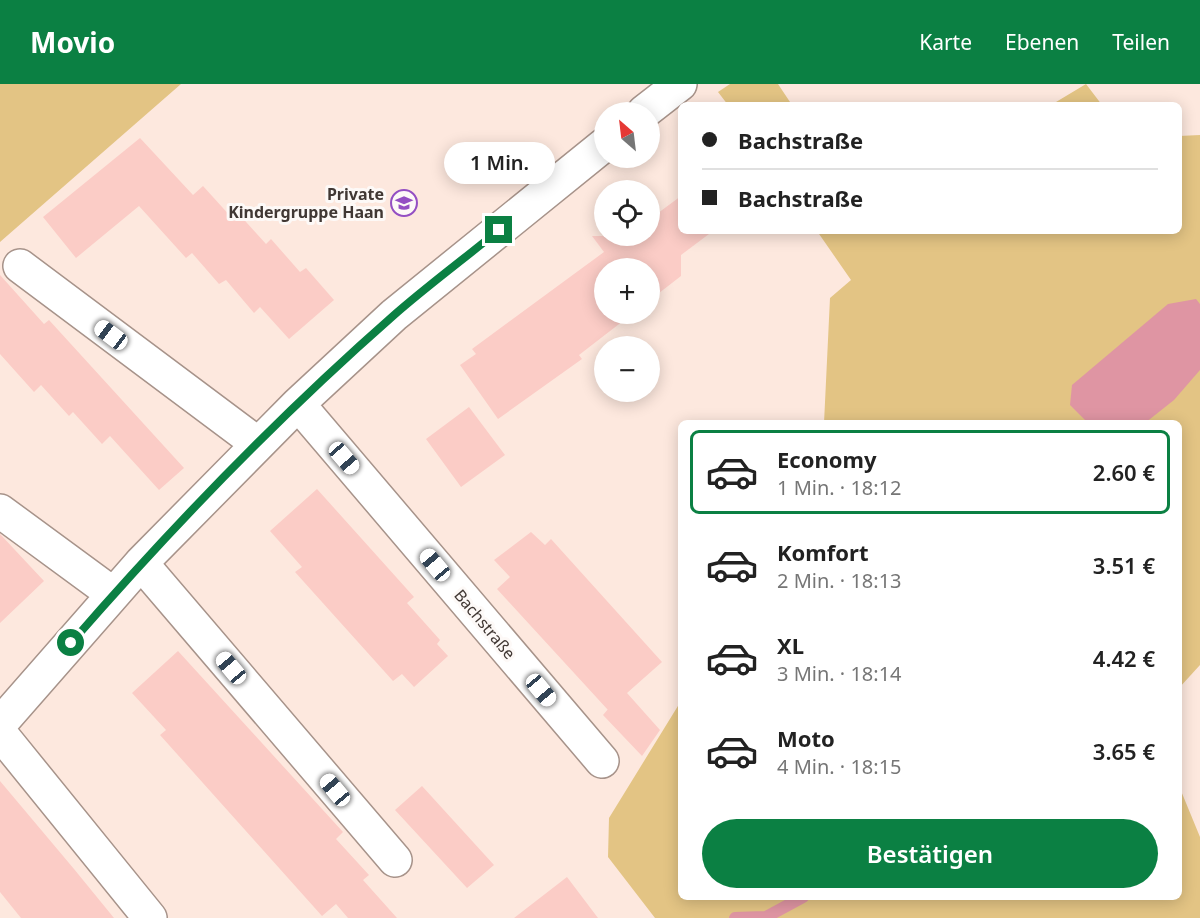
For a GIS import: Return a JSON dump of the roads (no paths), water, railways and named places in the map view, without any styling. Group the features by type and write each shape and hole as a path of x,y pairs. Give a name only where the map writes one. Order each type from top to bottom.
{"street":[{"path":"657,102 680,84"},
{"path":"0,724 141,563 298,404 394,315 594,153"},
{"path":"20,266 258,444"},
{"name":"Bachstraße","path":"298,404 602,761"},
{"path":"0,511 113,594"},
{"path":"141,563 395,860"},
{"path":"0,733 150,918"}],"waterway":[{"path":"735,918 766,917 797,900"}],"place":[{"name":"Private Kindergruppe Haan","path":"404,203"}]}
